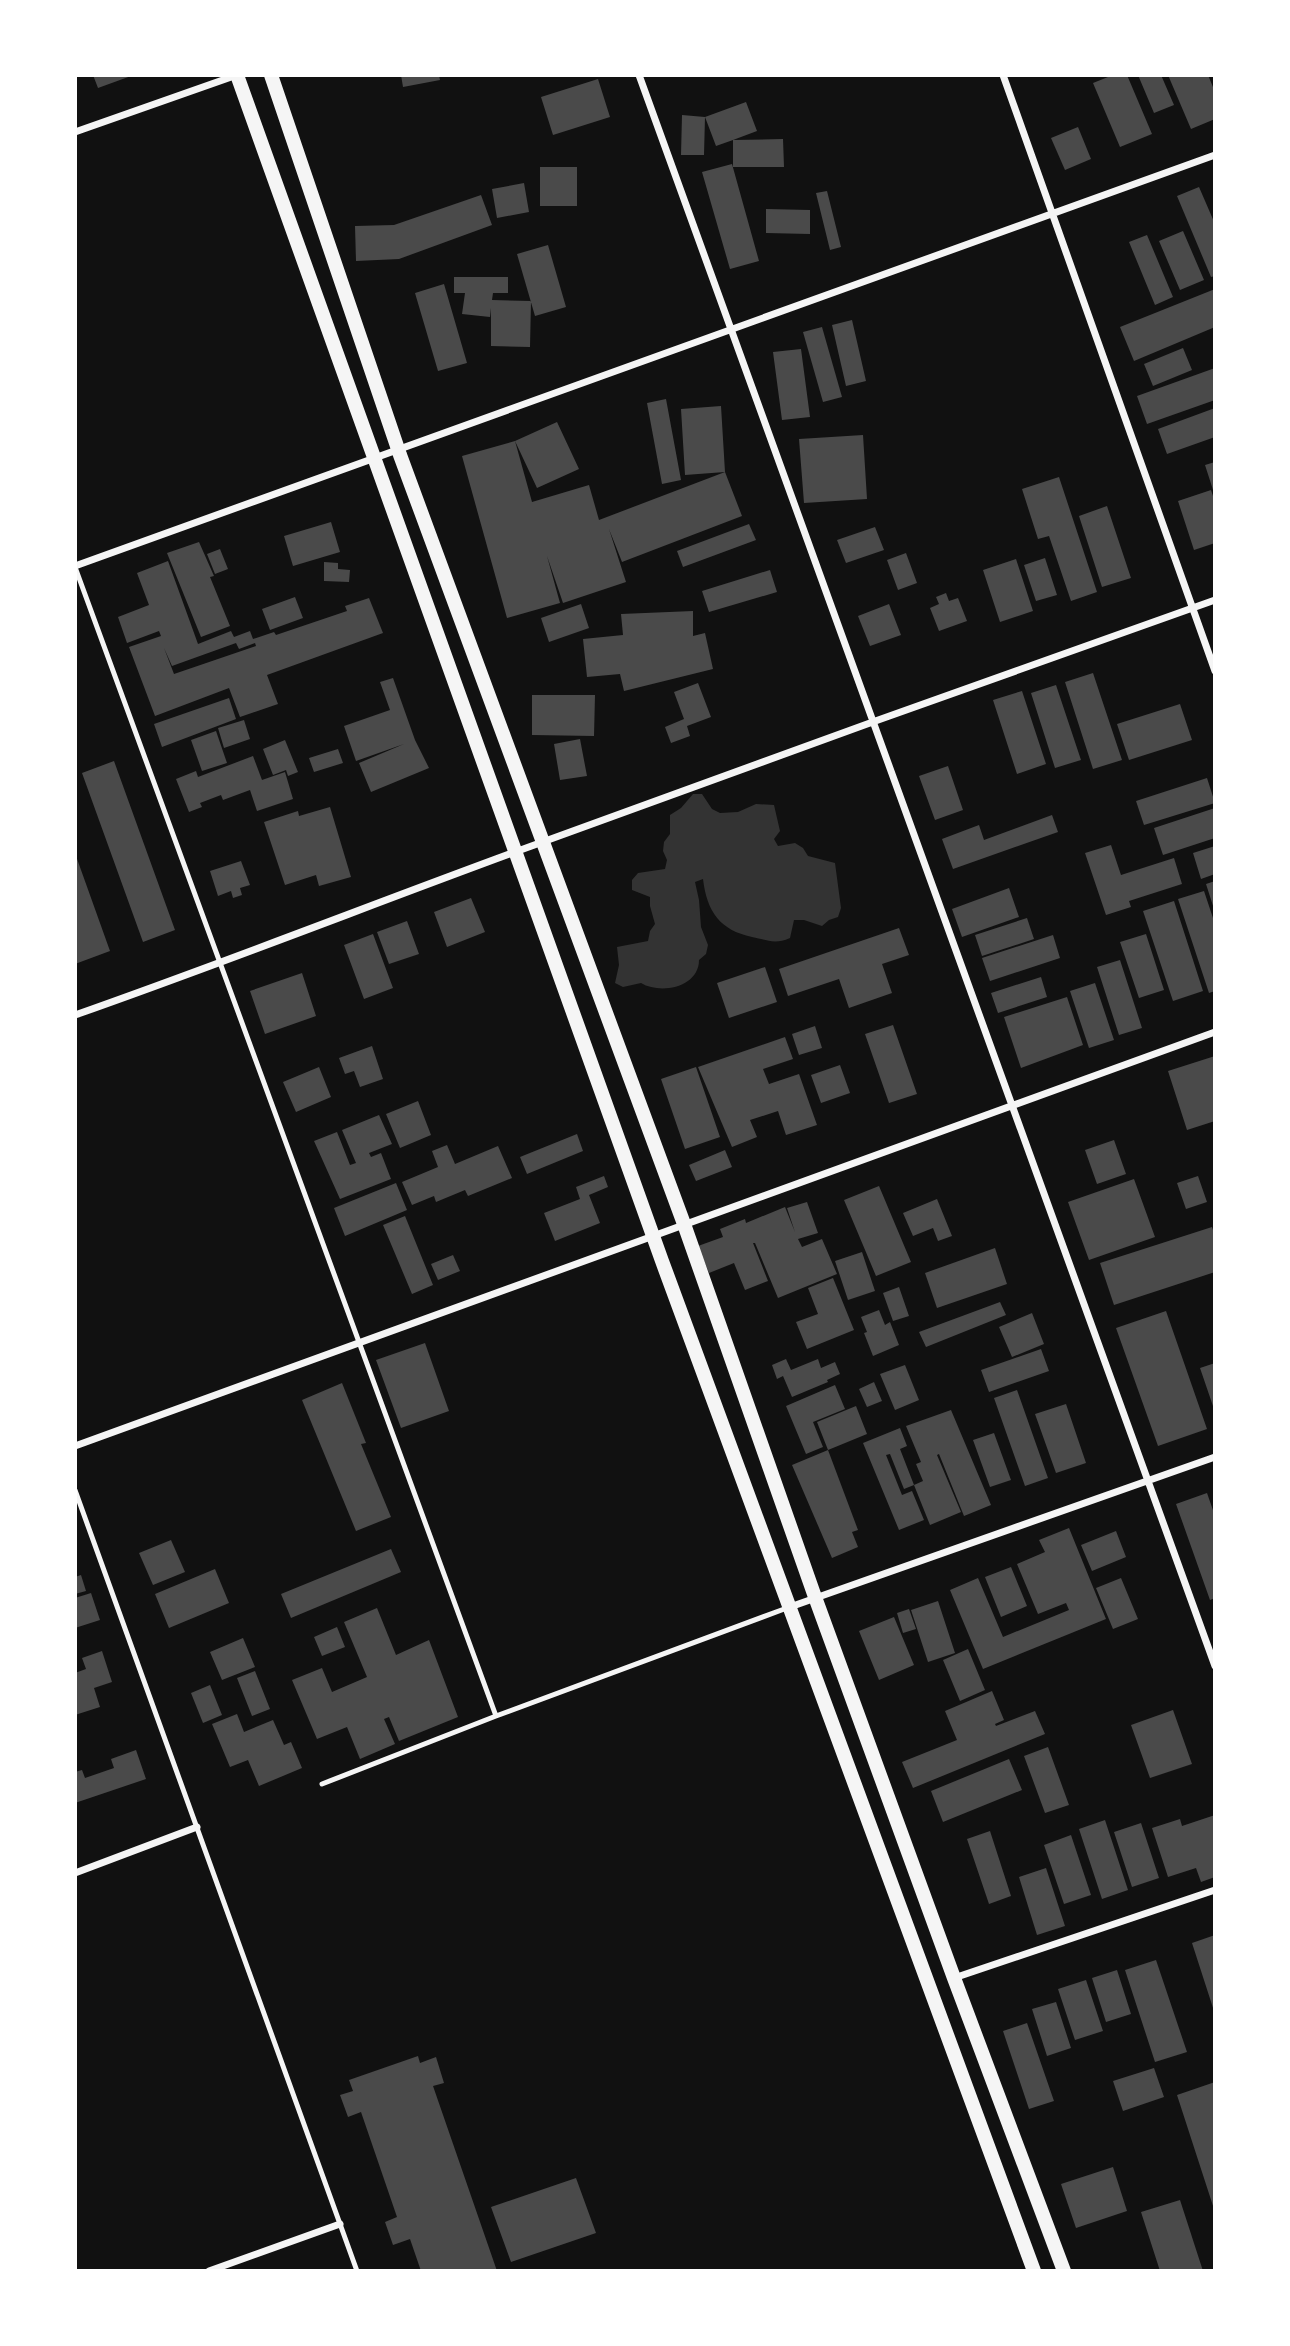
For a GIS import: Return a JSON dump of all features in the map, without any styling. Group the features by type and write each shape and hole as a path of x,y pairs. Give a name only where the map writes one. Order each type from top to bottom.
{"main road":[{"path":"237,75 655,1235 662,1261 1034,2271"},
{"path":"271,75 398,449 684,1224 815,1597 954,1978 1064,2271"}],"street":[{"path":"75,132 237,75"},
{"path":"639,75 1215,1666"},
{"path":"1003,75 1215,671"},
{"path":"75,567 1215,155"},
{"path":"75,1015 221,964 873,720 1215,600"},
{"path":"75,1446 1215,1032"},
{"path":"790,1607 1215,1457"},
{"path":"75,1873 197,1827"},
{"path":"954,1978 1215,1890"},
{"path":"209,2271 340,2224"}],"lane":[{"path":"75,567 496,1716"},
{"path":"75,1490 357,2271"},
{"path":"322,1784 790,1607"}],"shaded area":[{"path":"693,794 702,794 712,809 720,813 738,812 756,804 774,805 780,831 774,839 778,846 795,843 803,848 808,856 835,863 841,908 838,917 822,926 794,920 790,938 780,941 741,934 731,930 717,918 708,901 703,879 695,882 701,927 708,945 693,977 678,986 668,988 649,987 641,983 623,987 615,983 619,965 617,947 648,941 655,924 650,897 632,890 632,880 638,873 665,869 667,860 663,851 664,842 670,834 670,815 681,808"}],"building":[{"path":"93,75 131,75 131,76 98,88"},
{"path":"401,75 439,75 440,80 403,87"},
{"path":"1113,75 1127,75 1152,134 1120,147 1093,83"},
{"path":"1138,75 1161,75 1174,105 1154,113"},
{"path":"1168,75 1208,75 1215,92 1215,119 1191,129"},
{"path":"598,79 610,117 553,135 541,97"},
{"path":"746,102 757,131 716,146 705,117"},
{"path":"682,115 705,117 704,155 681,155"},
{"path":"1078,127 1091,159 1065,170 1051,138"},
{"path":"783,139 784,167 733,167 733,140"},
{"path":"732,164 759,261 730,269 702,172"},
{"path":"540,167 577,167 577,206 540,206"},
{"path":"524,183 529,212 497,218 492,189"},
{"path":"1199,187 1215,224 1215,276 1211,277 1177,196"},
{"path":"827,191 841,247 830,250 816,193"},
{"path":"481,195 492,225 399,259 356,261 355,226 394,225"},
{"path":"766,209 810,210 810,234 766,233"},
{"path":"1183,231 1204,280 1180,290 1159,241"},
{"path":"1147,235 1173,297 1155,305 1129,242"},
{"path":"548,245 566,307 535,316 517,254"},
{"path":"454,277 508,277 508,293 493,293 492,300 531,301 530,347 491,346 491,308 490,317 462,314 465,293 454,293"},
{"path":"444,284 467,363 438,371 415,293"},
{"path":"1215,289 1215,327 1134,361 1120,327"},
{"path":"852,320 866,381 846,386 832,325"},
{"path":"822,327 842,397 823,402 803,332"},
{"path":"1183,348 1192,370 1153,386 1144,364"},
{"path":"801,349 810,417 782,420 773,352"},
{"path":"1215,368 1215,400 1147,424 1137,396"},
{"path":"666,399 681,480 662,484 647,403"},
{"path":"721,406 725,472 685,475 681,409"},
{"path":"1215,408 1215,437 1167,454 1158,429"},
{"path":"557,422 579,469 537,488 515,441"},
{"path":"863,435 867,499 804,503 799,439"},
{"path":"515,441 532,502 589,485 599,520 725,472 742,516 622,562 609,529 626,582 563,603 547,556 560,603 507,618 462,456"},
{"path":"1215,462 1215,493 1214,493 1205,465"},
{"path":"1059,477 1097,592 1071,601 1049,536 1038,539 1022,489"},
{"path":"1211,490 1215,502 1215,543 1194,550 1178,501"},
{"path":"1107,506 1131,578 1102,587 1079,516"},
{"path":"331,522 340,552 293,566 284,536"},
{"path":"749,524 756,540 683,567 677,551"},
{"path":"875,527 884,550 846,563 837,540"},
{"path":"199,542 214,576 210,577 230,626 201,637 167,553"},
{"path":"220,549 228,569 215,574 207,554"},
{"path":"906,553 917,583 898,590 887,560"},
{"path":"1045,558 1057,595 1036,601 1024,565"},
{"path":"1016,559 1033,611 1000,622 983,570"},
{"path":"168,561 198,644 231,631 234,637 250,631 253,639 274,632 276,635 347,611 345,606 369,598 383,633 267,675 278,704 240,717 229,688 155,716 129,647 161,636 159,631 127,643 118,617 149,605 137,573","holes":["236,643 239,649 255,643 256,646 174,674 164,648 172,666"]},
{"path":"324,562 338,563 338,569 350,570 349,582 324,581"},
{"path":"770,570 777,592 709,612 702,591"},
{"path":"946,593 949,601 958,598 967,621 939,631 930,608 939,604 936,597"},
{"path":"295,597 303,618 270,630 262,609"},
{"path":"581,604 589,628 549,642 541,618"},
{"path":"889,604 901,635 870,646 858,616"},
{"path":"693,611 693,636 705,633 713,669 624,691 620,674 587,677 583,639 623,635 621,614"},
{"path":"1093,673 1122,760 1093,769 1065,682"},
{"path":"393,678 415,740 429,768 371,792 359,763 404,744 356,761 344,726 390,710 380,682"},
{"path":"698,683 711,717 687,726 690,736 671,743 665,727 684,719 674,692"},
{"path":"1056,685 1081,760 1055,768 1031,693"},
{"path":"1022,691 1046,764 1017,774 993,700"},
{"path":"532,695 595,695 594,736 532,735"},
{"path":"229,698 236,719 162,747 154,724"},
{"path":"1180,704 1192,740 1129,760 1117,724"},
{"path":"244,720 250,739 224,748 218,728"},
{"path":"216,731 227,763 202,771 191,740"},
{"path":"580,739 587,776 560,780 554,744"},
{"path":"285,740 298,772 288,776 286,770 273,775 263,749"},
{"path":"338,749 343,763 314,772 309,758"},
{"path":"253,756 262,780 285,772 293,799 257,811 250,790 223,800 221,795 200,803 202,807 189,812 176,779 196,771 198,777"},
{"path":"114,761 175,930 143,942 82,773"},
{"path":"948,766 963,810 935,820 919,776"},
{"path":"1207,778 1215,803 1144,825 1136,801"},
{"path":"330,807 351,877 319,886 316,875 285,885 264,822 298,811 299,816"},
{"path":"1215,808 1215,838 1163,855 1154,828"},
{"path":"1052,815 1058,832 953,869 942,839 979,825 984,840"},
{"path":"1111,845 1121,875 1174,858 1182,884 1129,901 1131,907 1106,915 1085,853"},
{"path":"1215,846 1215,874 1201,879 1193,853"},
{"path":"75,856 110,951 75,964"},
{"path":"241,861 250,885 240,888 242,895 233,898 231,891 218,896 210,871"},
{"path":"1215,881 1215,909 1214,909 1206,884"},
{"path":"1009,888 1019,917 962,937 952,909"},
{"path":"1204,891 1215,924 1215,991 1209,993 1178,899"},
{"path":"471,898 485,932 447,947 434,912"},
{"path":"1174,901 1203,991 1173,1001 1143,911"},
{"path":"1027,918 1034,939 982,956 975,935"},
{"path":"407,921 419,954 389,964 377,932"},
{"path":"899,928 909,955 882,964 892,993 849,1008 839,979 788,996 779,969"},
{"path":"373,934 393,988 364,999 344,945"},
{"path":"1146,934 1164,990 1139,998 1120,942"},
{"path":"1053,935 1060,958 990,981 982,958"},
{"path":"1120,960 1142,1028 1119,1035 1097,967"},
{"path":"765,967 777,1002 729,1018 717,983"},
{"path":"302,973 316,1016 265,1034 250,991"},
{"path":"1041,977 1047,997 998,1013 991,993"},
{"path":"1095,983 1114,1040 1089,1048 1070,991"},
{"path":"1067,997 1083,1045 1021,1068 1004,1017"},
{"path":"893,1025 917,1094 889,1103 865,1034"},
{"path":"815,1026 822,1048 799,1055 792,1034"},
{"path":"785,1037 793,1059 763,1069 769,1084 799,1074 817,1125 786,1135 778,1111 750,1120 757,1137 732,1147 698,1067"},
{"path":"372,1046 383,1079 360,1087 354,1071 345,1074 339,1058"},
{"path":"1215,1056 1215,1121 1187,1130 1168,1071"},
{"path":"840,1065 850,1093 821,1103 811,1075"},
{"path":"319,1067 331,1097 296,1112 283,1082"},
{"path":"696,1067 720,1137 685,1149 661,1079"},
{"path":"418,1101 431,1135 400,1148 386,1114"},
{"path":"379,1115 392,1144 369,1153 371,1157 381,1153 391,1179 340,1199 314,1141 337,1132 350,1165 356,1163 342,1130"},
{"path":"577,1134 583,1151 527,1174 520,1157"},
{"path":"1114,1140 1126,1174 1097,1184 1085,1150"},
{"path":"447,1145 455,1164 498,1146 512,1178 468,1196 465,1190 436,1202 434,1196 412,1205 402,1182 438,1167 432,1151"},
{"path":"725,1150 732,1167 696,1181 689,1165"},
{"path":"604,1176 608,1187 589,1195 600,1223 555,1241 544,1213 580,1199 576,1187"},
{"path":"1198,1176 1207,1202 1186,1209 1177,1183"},
{"path":"1134,1179 1155,1237 1089,1260 1068,1202"},
{"path":"396,1183 407,1210 345,1236 334,1208"},
{"path":"879,1186 911,1262 876,1276 844,1200"},
{"path":"937,1199 952,1236 938,1241 933,1228 913,1236 903,1213"},
{"path":"807,1202 818,1233 798,1239 802,1247 822,1239 837,1274 778,1298 755,1243 768,1281 745,1290 734,1263 709,1273 698,1246 723,1237 720,1229 745,1219 746,1223 785,1207 795,1232 787,1208"},
{"path":"405,1216 433,1285 412,1294 383,1225"},
{"path":"1212,1227 1215,1236 1215,1272 1114,1305 1100,1263"},
{"path":"995,1248 1007,1284 937,1308 925,1273"},
{"path":"862,1252 875,1291 848,1300 835,1261"},
{"path":"453,1255 460,1271 438,1280 431,1264"},
{"path":"833,1278 854,1330 807,1349 796,1322 818,1314 808,1288"},
{"path":"899,1287 909,1316 893,1321 883,1293"},
{"path":"1000,1302 1006,1315 926,1347 919,1332"},
{"path":"879,1310 885,1325 890,1322 899,1345 873,1356 861,1317"},
{"path":"1166,1311 1207,1429 1158,1446 1116,1328"},
{"path":"1032,1313 1044,1344 1012,1357 999,1327"},
{"path":"425,1343 449,1411 401,1428 376,1360"},
{"path":"1041,1349 1049,1371 989,1392 981,1370"},
{"path":"786,1359 791,1370 818,1359 821,1368 835,1362 840,1374 792,1397 783,1376 777,1379 772,1365"},
{"path":"1215,1363 1215,1409 1214,1409 1200,1368"},
{"path":"905,1365 919,1400 895,1410 880,1374"},
{"path":"874,1382 882,1401 867,1407 859,1389"},
{"path":"342,1383 366,1443 361,1444 391,1517 356,1531 302,1400"},
{"path":"835,1385 845,1409 813,1422 823,1447 806,1454 786,1406"},
{"path":"1017,1390 1048,1478 1025,1486 994,1398"},
{"path":"1066,1404 1086,1463 1056,1473 1035,1414"},
{"path":"856,1406 867,1434 828,1450 817,1422"},
{"path":"951,1410 991,1505 964,1516 939,1454 937,1455 961,1512 930,1525 914,1485 923,1481 916,1464 921,1462 906,1426"},
{"path":"900,1428 907,1446 900,1449 914,1485 904,1489 890,1454 886,1455 902,1495 912,1491 924,1520 899,1530 863,1443"},
{"path":"994,1433 1011,1480 990,1487 973,1440"},
{"path":"828,1450 858,1530 852,1532 858,1547 832,1558 792,1465"},
{"path":"1207,1493 1215,1516 1215,1598 1210,1600 1176,1504"},
{"path":"1069,1528 1106,1619 983,1669 950,1590 978,1578 1003,1637 1069,1610 1066,1603 1038,1614 1017,1564 1045,1552 1039,1540"},
{"path":"1116,1531 1126,1557 1092,1571 1081,1545"},
{"path":"171,1540 185,1572 153,1585 139,1553"},
{"path":"391,1549 401,1572 291,1618 281,1594"},
{"path":"1011,1567 1027,1606 1001,1617 985,1577"},
{"path":"215,1569 229,1603 169,1628 155,1594"},
{"path":"81,1575 86,1591 75,1594 75,1577"},
{"path":"1121,1578 1138,1619 1113,1629 1096,1588"},
{"path":"91,1593 100,1620 75,1628 75,1598"},
{"path":"938,1601 955,1653 928,1662 911,1610"},
{"path":"377,1608 396,1655 429,1640 458,1717 399,1741 389,1717 384,1719 395,1744 360,1759 347,1727 317,1739 292,1680 322,1668 332,1692 367,1677 344,1622"},
{"path":"909,1609 916,1629 903,1633 897,1613"},
{"path":"894,1617 914,1665 879,1680 859,1631"},
{"path":"337,1627 345,1647 322,1656 314,1637"},
{"path":"243,1638 255,1667 222,1680 210,1652"},
{"path":"968,1649 985,1690 960,1701 943,1660"},
{"path":"102,1651 112,1682 94,1688 100,1707 75,1715 75,1673 86,1669 82,1658"},
{"path":"255,1671 270,1709 252,1716 237,1678"},
{"path":"210,1685 222,1715 203,1723 191,1693"},
{"path":"992,1691 1004,1720 995,1724 996,1726 1035,1711 1045,1734 913,1788 902,1762 957,1740 945,1711"},
{"path":"1173,1710 1192,1764 1150,1778 1131,1725"},
{"path":"237,1714 244,1732 273,1720 284,1745 291,1742 302,1768 259,1786 248,1760 230,1767 212,1724"},
{"path":"1048,1747 1069,1805 1045,1813 1024,1756"},
{"path":"136,1750 146,1779 75,1803 75,1772 82,1770 85,1778 114,1768 111,1759"},
{"path":"1009,1759 1022,1790 943,1822 931,1791"},
{"path":"1215,1815 1215,1877 1201,1882 1196,1868 1168,1877 1152,1828 1180,1819 1182,1826"},
{"path":"1105,1820 1128,1890 1102,1899 1079,1829"},
{"path":"1141,1823 1159,1878 1132,1887 1114,1832"},
{"path":"990,1831 1011,1896 989,1904 967,1839"},
{"path":"1071,1835 1091,1895 1064,1904 1044,1845"},
{"path":"1046,1868 1065,1926 1037,1935 1019,1877"},
{"path":"1215,1935 1215,2011 1214,2011 1192,1943"},
{"path":"1156,1960 1187,2052 1155,2062 1125,1970"},
{"path":"1117,1970 1131,2014 1106,2022 1092,1978"},
{"path":"1086,1980 1103,2031 1075,2040 1058,1989"},
{"path":"1056,2002 1071,2048 1047,2056 1032,2009"},
{"path":"1027,2023 1054,2101 1029,2109 1003,2031"},
{"path":"418,2056 420,2063 436,2057 444,2083 433,2086 497,2271 421,2271 410,2239 393,2245 385,2222 397,2217 361,2112 348,2117 340,2095 353,2091 349,2080"},
{"path":"1154,2068 1164,2097 1123,2111 1113,2081"},
{"path":"1215,2082 1215,2209 1214,2209 1177,2095"},
{"path":"1113,2167 1127,2211 1076,2228 1061,2184"},
{"path":"576,2178 596,2233 511,2262 491,2207"},
{"path":"1180,2200 1203,2271 1160,2271 1141,2212"}]}
